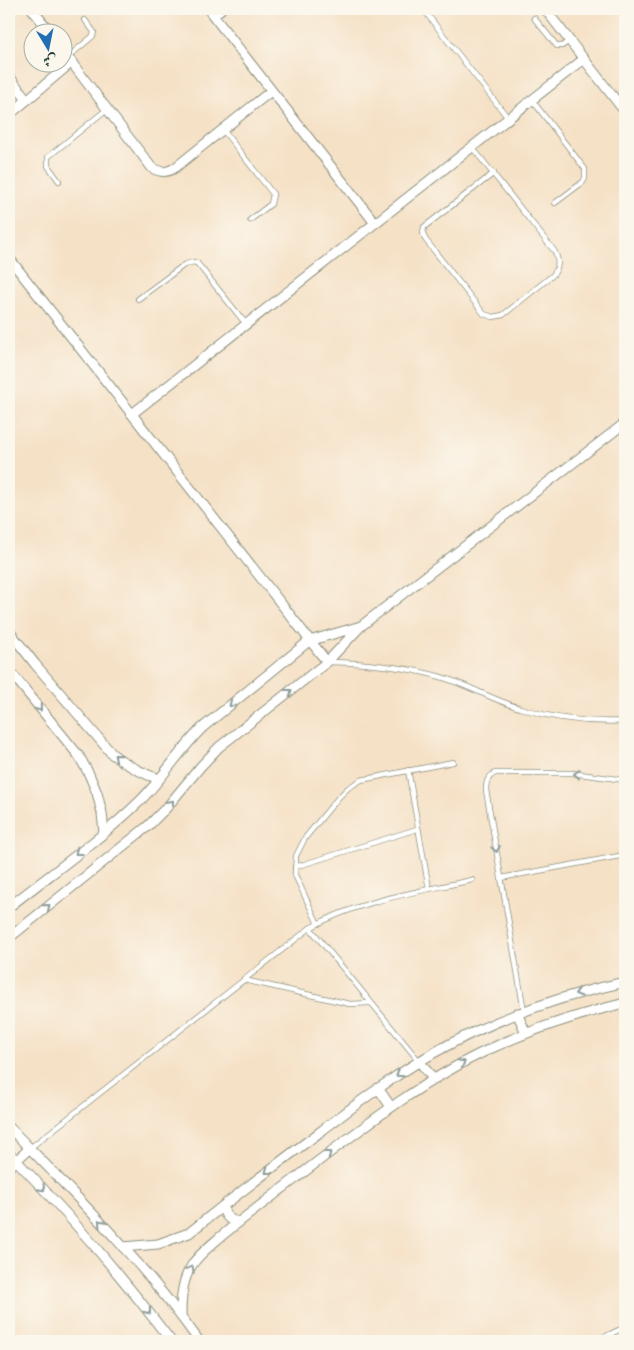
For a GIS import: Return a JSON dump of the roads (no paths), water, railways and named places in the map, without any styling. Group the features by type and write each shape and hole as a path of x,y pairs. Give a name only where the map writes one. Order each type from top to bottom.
{"street":[{"path":"32,9 42,22"},
{"path":"221,9 210,12 375,223"},
{"path":"545,9 625,112"},
{"path":"132,414 584,58"},
{"path":"72,61 152,168 158,171 171,171 272,91"},
{"path":"9,115 27,100 53,72"},
{"path":"9,76 27,100"},
{"path":"9,258 327,662"},
{"path":"9,938 148,826 219,747 327,662 362,626 625,422"},
{"path":"9,907 124,816 159,779 187,743 202,728 309,641 362,626"},
{"path":"9,631 34,664 112,754 142,774 159,779"},
{"path":"9,670 86,768 97,792 104,833"},
{"path":"123,1247 141,1247 174,1240 189,1232 378,1088 449,1044 521,1012 556,1000 625,982"},
{"path":"181,1316 181,1298 184,1281 192,1265 204,1252 239,1222 391,1107 460,1064 526,1033 563,1020 625,1003"},
{"path":"521,1012 526,1033"},
{"path":"419,1061 434,1080"},
{"path":"378,1088 391,1107"},
{"path":"9,1126 123,1247 181,1316 199,1341"},
{"path":"13,1164 30,1148"},
{"path":"9,1153 13,1164 105,1258 171,1341"},
{"path":"223,1206 223,1211 229,1219 239,1222"}],"lane":[{"path":"422,9 508,118"},
{"path":"534,18 557,46 562,46 570,40"},
{"path":"72,53 93,36 94,32 85,20"},
{"path":"532,100 585,169 586,178 583,182 556,203"},
{"path":"59,181 48,166 48,157 107,109"},
{"path":"222,130 273,194 271,204 250,220"},
{"path":"472,147 494,173 555,252 558,264 553,274 503,315 494,317 484,314 425,239 423,230 424,226 494,173"},
{"path":"138,299 184,265 197,263 246,324"},
{"path":"327,662 367,663 406,668 444,678 519,708 561,718 603,722 625,721"},
{"path":"318,924 295,875 296,856 305,838 348,788 362,780 453,762"},
{"path":"408,770 430,889"},
{"path":"521,1012 486,783 489,777 496,773 572,773 625,780"},
{"path":"294,867 418,829"},
{"path":"501,878 625,855"},
{"path":"30,1148 310,928 373,902 472,880"},
{"path":"310,928 419,1061"},
{"path":"244,980 350,1004 370,1003"},
{"path":"596,1341 625,1326"}]}
